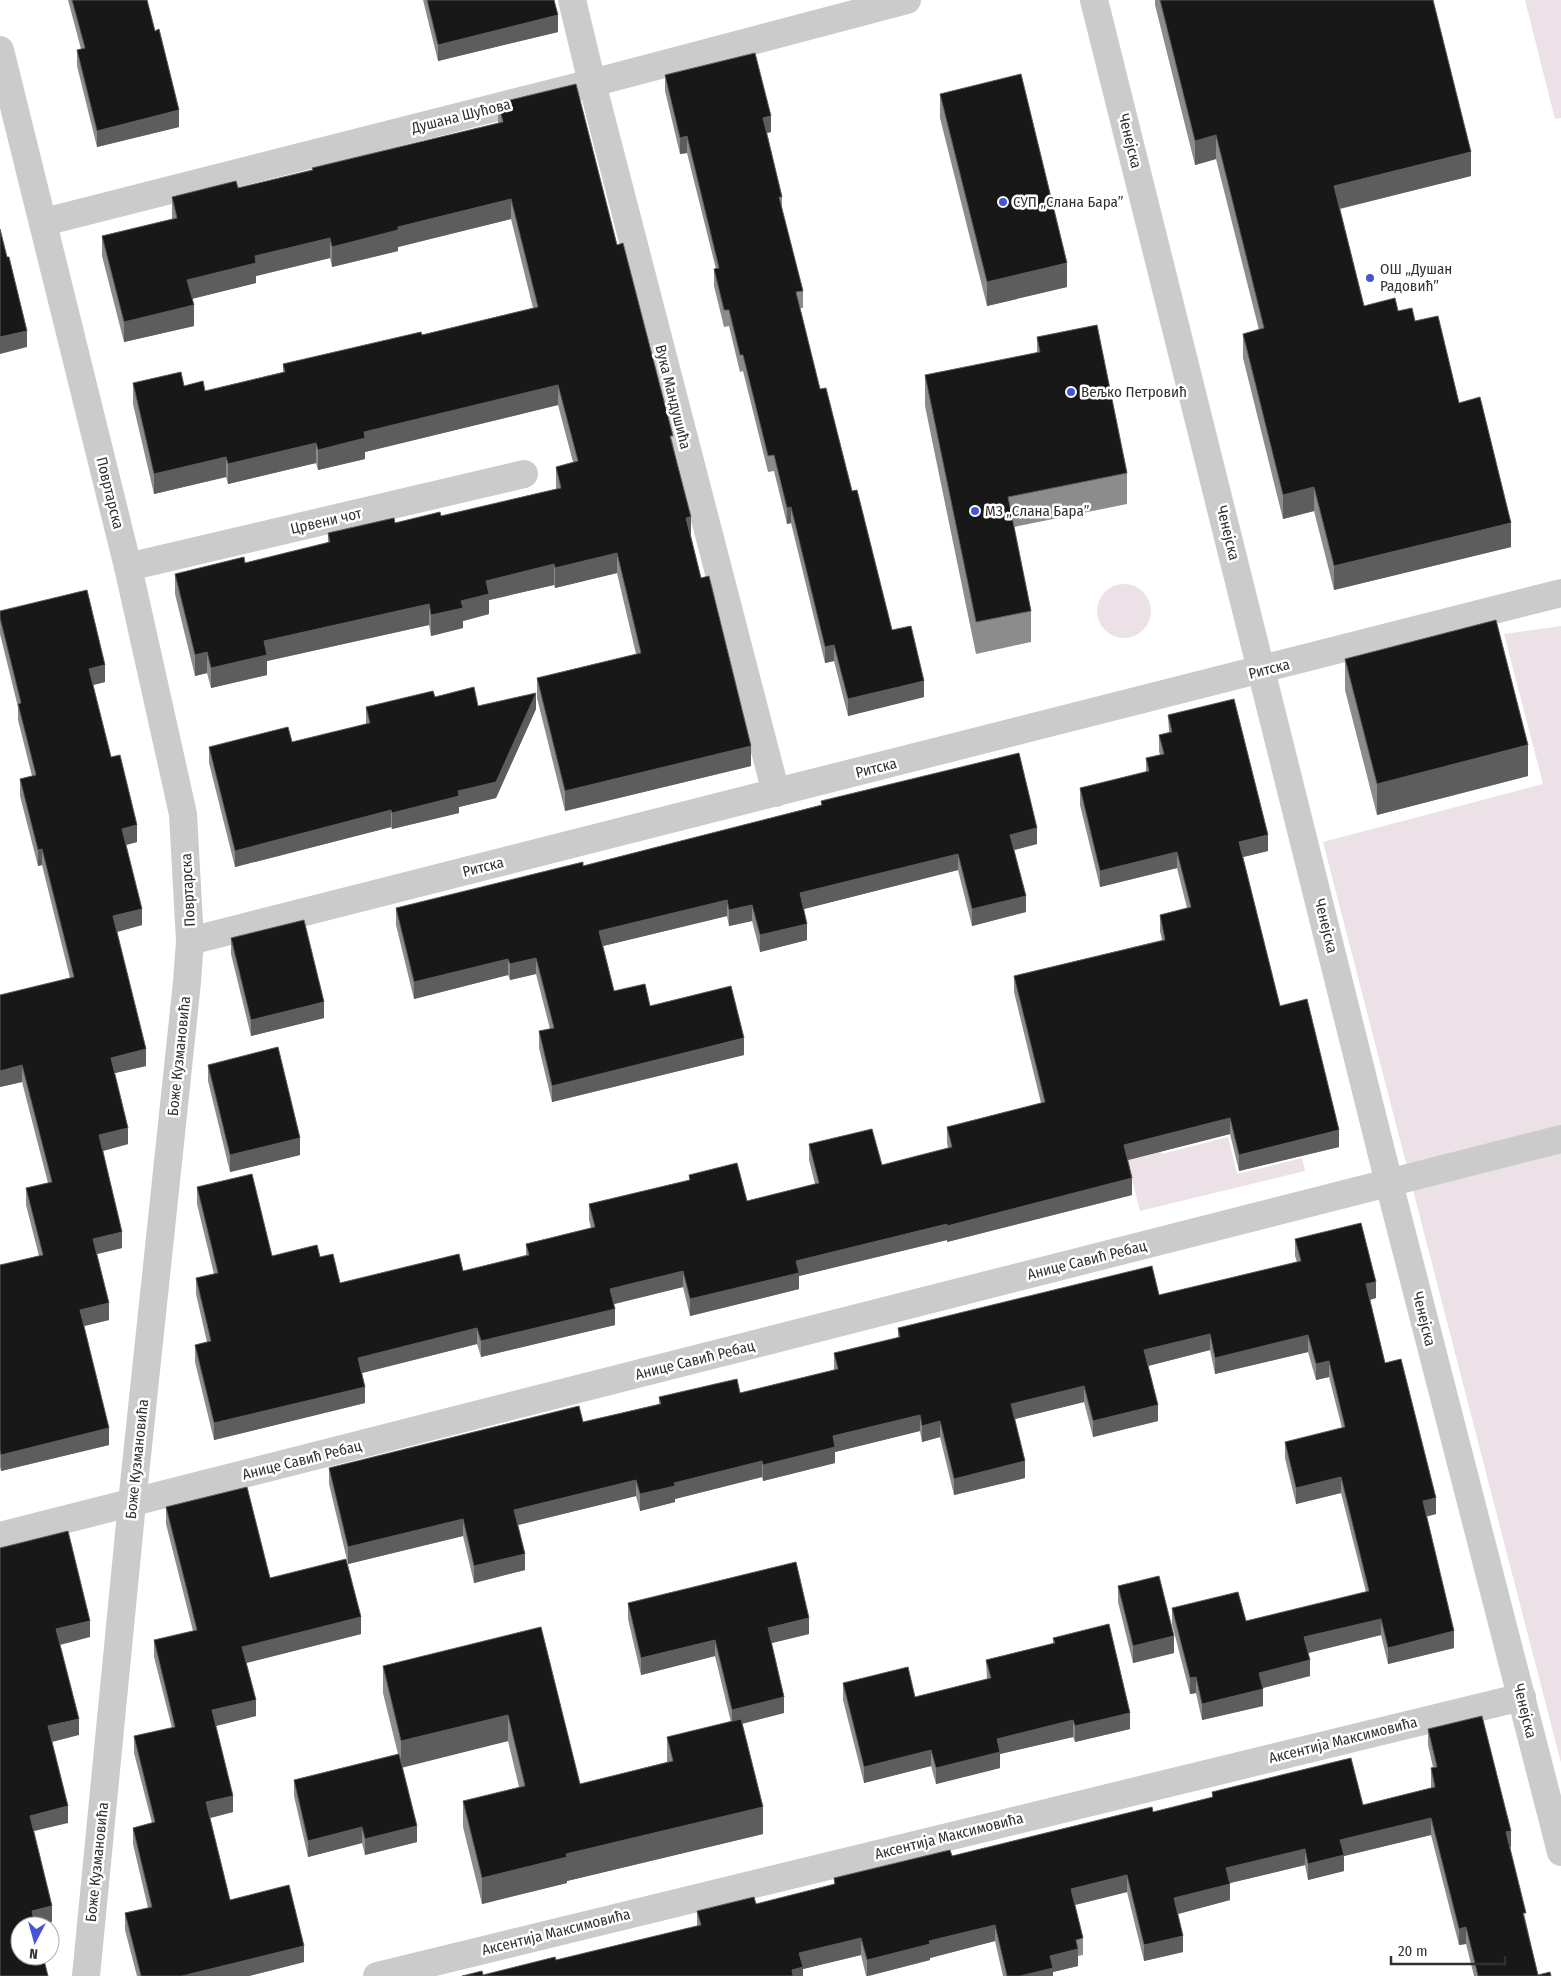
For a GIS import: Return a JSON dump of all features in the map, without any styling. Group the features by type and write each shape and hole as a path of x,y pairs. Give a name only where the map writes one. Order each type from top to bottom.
{"street":[{"name":"Вука Мандушића","path":"572,0 776,793"},
{"name":"Душана Шућова","path":"44,222 592,83 907,0"},
{"name":"Ченејска","path":"1094,0 1389,1183 1561,1852"},
{"name":"Повртарска","path":"0,50 128,567 183,814 190,941"},
{"name":"Црвени чот","path":"128,567 524,474"},
{"name":"Ритска","path":"190,941 1561,593"},
{"name":"Боже Кузмановића","path":"86,1976 132,1503 190,941"},
{"name":"Анице Савић Ребац","path":"0,1536 1561,1139"},
{"name":"Аксентија Максимовића","path":"377,1976 1522,1697"}],"shaded area":[{"path":"1525,0 1561,0 1561,118 1555,119"},
{"path":"1119,584 1129,584 1139,588 1147,596 1151,611 1147,626 1139,634 1129,638 1119,638 1109,634 1101,626 1097,616 1097,606 1101,596 1109,588"},
{"path":"1561,626 1561,1763 1323,842 1543,784 1504,634"},
{"path":"1152,1115 1162,1154 1228,1137 1237,1174 1302,1158 1305,1171 1140,1211 1118,1123"}],"building":[{"path":"72,0 147,0 155,31 159,29 179,110 97,131 77,50 85,48"},
{"path":"427,0 554,0 558,15 438,45"},
{"path":"1160,0 1433,0 1471,152 1334,186 1364,306 1395,298 1398,311 1412,308 1415,321 1438,316 1459,403 1480,397 1511,523 1334,566 1314,487 1283,495 1243,334 1264,328 1216,135 1195,141"},
{"path":"755,53 771,116 763,118 782,197 779,197 803,291 796,292 820,389 826,388 852,491 857,490 892,630 911,626 924,681 848,699 834,645 825,647 791,507 787,508 774,455 768,456 743,355 740,355 729,310 724,310 714,269 719,268 687,136 680,138 665,75"},
{"name":"СУП „Слана Бара”","path":"1021,74 1067,263 987,282 940,94"},
{"path":"576,84 617,245 623,243 673,436 670,436 691,517 686,518 701,578 709,576 751,746 565,791 537,678 641,653 617,553 555,568 554,564 486,581 489,594 461,601 463,608 431,615 429,604 264,641 267,655 211,668 207,652 195,655 175,574 244,557 245,563 330,542 328,533 394,518 395,523 440,512 441,516 561,488 556,467 578,461 558,385 364,432 365,438 318,450 316,443 228,464 226,457 154,474 133,383 181,372 184,386 203,381 205,391 285,372 283,364 421,332 422,335 538,307 511,199 398,227 398,230 332,247 330,238 255,256 256,263 187,280 194,305 124,322 102,236 177,218 172,197 236,181 238,188 313,170 312,168 503,122 498,103"},
{"path":"0,229 7,257 9,257 27,331 0,337"},
{"name":"МЗ „Слана Бара”","path":"1097,325 1127,473 1008,497 1031,611 976,622 925,375 1040,352 1037,337"},
{"path":"87,590 105,665 89,669 111,757 120,755 137,825 122,829 142,909 113,916 146,1049 111,1058 128,1128 99,1135 122,1232 93,1239 109,1303 80,1310 109,1428 1,1455 0,1265 43,1255 26,1188 52,1182 22,1065 0,1071 0,995 74,977 42,849 38,850 20,779 36,775 18,704 21,703 0,618 0,611"},
{"path":"1496,620 1528,745 1377,784 1345,659"},
{"path":"474,687 478,706 536,693 496,782 458,791 459,796 392,813 391,810 235,851 209,747 288,727 292,742 370,723 366,707 433,691 435,697"},
{"path":"1234,699 1268,835 1239,842 1280,1006 1307,999 1339,1130 1239,1155 1230,1118 1124,1145 1132,1178 947,1226 947,1224 796,1261 799,1273 690,1299 683,1271 610,1289 615,1309 481,1341 477,1328 358,1358 365,1387 214,1423 195,1345 211,1341 196,1278 218,1273 197,1187 252,1174 272,1256 317,1245 320,1257 333,1254 340,1283 459,1254 463,1271 529,1255 526,1244 595,1227 589,1204 690,1180 689,1175 737,1163 747,1201 819,1183 809,1144 872,1129 882,1165 952,1147 947,1127 1045,1102 1014,976 1165,940 1160,915 1191,907 1177,852 1100,871 1080,788 1149,771 1146,758 1164,754 1159,735 1172,732 1168,715"},
{"path":"1019,753 1037,828 1010,835 1026,896 972,909 958,854 800,893 807,924 760,935 752,905 729,910 727,900 599,931 614,991 645,984 650,1006 731,986 744,1038 552,1086 539,1031 554,1028 536,958 510,964 508,959 414,982 396,908 583,862 583,866 822,805 821,801"},
{"path":"304,920 324,1002 251,1020 231,938"},
{"path":"278,1047 300,1138 230,1155 208,1065"},
{"path":"1361,1223 1376,1282 1366,1284 1385,1363 1401,1359 1436,1498 1423,1501 1454,1631 1388,1648 1381,1619 1304,1637 1310,1660 1259,1673 1263,1689 1202,1704 1196,1677 1190,1678 1172,1608 1238,1592 1246,1621 1369,1591 1341,1477 1296,1488 1285,1442 1345,1427 1329,1361 1316,1364 1308,1335 1215,1358 1210,1334 1144,1350 1158,1405 1093,1421 1084,1386 1011,1404 1025,1461 954,1479 940,1421 922,1426 920,1415 833,1436 835,1447 763,1465 762,1461 674,1483 675,1486 640,1494 636,1480 514,1510 525,1554 474,1566 463,1519 348,1547 329,1468 579,1406 583,1422 661,1404 659,1397 737,1379 740,1393 838,1369 834,1353 900,1337 898,1328 1152,1266 1159,1295 1301,1261 1295,1239"},
{"path":"247,1487 270,1578 346,1559 361,1617 242,1647 256,1700 212,1710 233,1796 206,1802 230,1900 289,1885 304,1946 182,1976 141,1976 125,1913 152,1907 133,1828 155,1822 134,1736 175,1727 154,1640 197,1630 166,1507"},
{"path":"68,1531 90,1621 56,1629 79,1719 48,1726 68,1806 30,1816 52,1906 32,1911 33,1916 10,1916 10,1966 46,1966 48,1976 0,1976 0,1548"},
{"path":"796,1562 809,1618 768,1628 784,1697 732,1710 715,1640 641,1658 628,1603"},
{"path":"1159,1576 1174,1636 1133,1646 1118,1586"},
{"path":"1109,1624 1130,1713 1075,1726 1073,1720 997,1739 1000,1752 936,1768 931,1750 864,1767 843,1683 908,1667 915,1697 991,1678 986,1660 1055,1643 1053,1638"},
{"path":"541,1627 580,1784 673,1761 667,1737 741,1719 763,1807 566,1854 567,1857 482,1878 463,1801 525,1786 508,1715 401,1741 383,1666"},
{"path":"1482,1716 1511,1831 1506,1832 1526,1913 1523,1913 1538,1975 1550,1972 1551,1976 1478,1976 1466,1927 1459,1929 1431,1818 1340,1840 1344,1855 1308,1864 1305,1849 1226,1868 1230,1884 1174,1898 1183,1936 1144,1945 1127,1875 1071,1889 1083,1938 1076,1940 1078,1949 1050,1956 1053,1968 1020,1976 1007,1976 995,1925 929,1941 930,1944 867,1960 861,1938 799,1953 803,1967 792,1970 793,1976 462,1976 482,1971 483,1975 555,1957 556,1960 701,1925 697,1911 754,1897 756,1904 835,1884 834,1878 950,1850 952,1856 1152,1807 1153,1812 1213,1797 1212,1792 1351,1758 1363,1805 1435,1787 1431,1768 1437,1767 1428,1729"},
{"path":"399,1754 417,1826 365,1839 362,1827 308,1841 294,1780"}],"place":[{"name":"СУП „Слана Бара”","path":"1003,202"},
{"name":"ОШ „Душан Радовић”","path":"1370,278"},
{"name":"Вељко Петровић","path":"1071,392"},
{"name":"МЗ „Слана Бара”","path":"975,511"}]}
